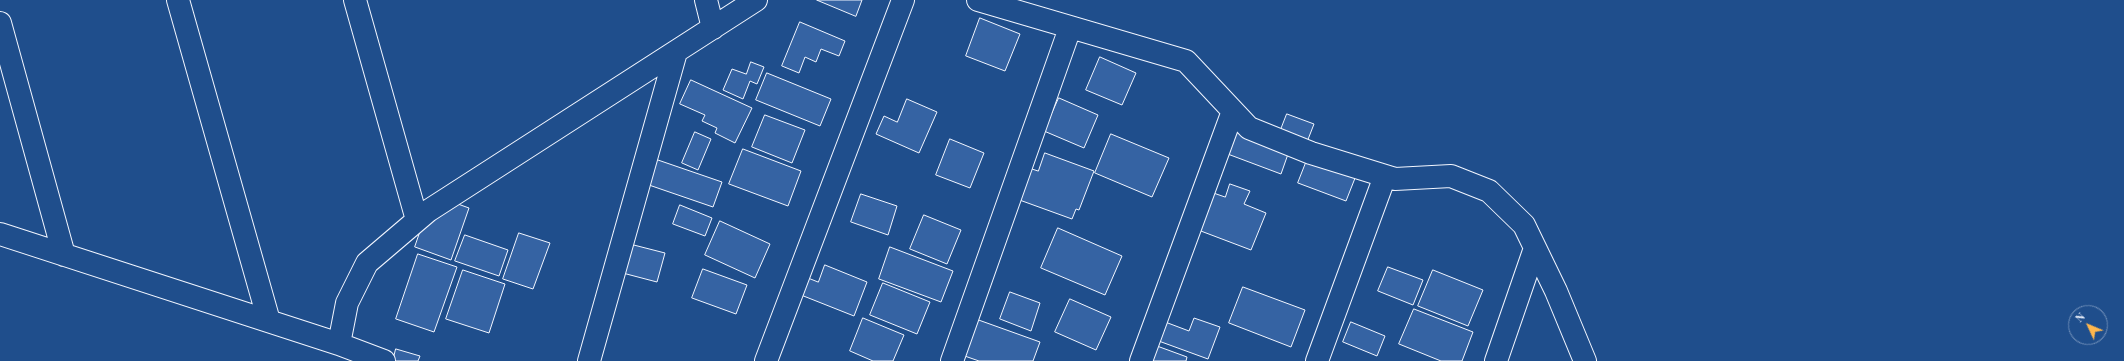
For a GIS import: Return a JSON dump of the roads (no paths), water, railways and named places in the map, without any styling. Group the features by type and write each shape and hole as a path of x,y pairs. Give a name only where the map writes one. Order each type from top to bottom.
{"street":[{"path":"178,0 269,321"},
{"path":"355,0 417,220"},
{"path":"706,0 713,28"},
{"path":"339,344 347,303 367,263 417,220 428,211 756,0"},
{"path":"766,361 903,0"},
{"path":"978,0 1186,61 1249,128 1312,153 1395,179 1450,176 1489,191 1524,225 1556,291 1585,361"},
{"path":"0,23 64,255"},
{"path":"952,361 1070,28"},
{"path":"589,361 676,52"},
{"path":"1141,361 1233,110"},
{"path":"1317,361 1385,176"},
{"path":"0,234 339,344 384,361"},
{"path":"1496,361 1535,248"}]}
